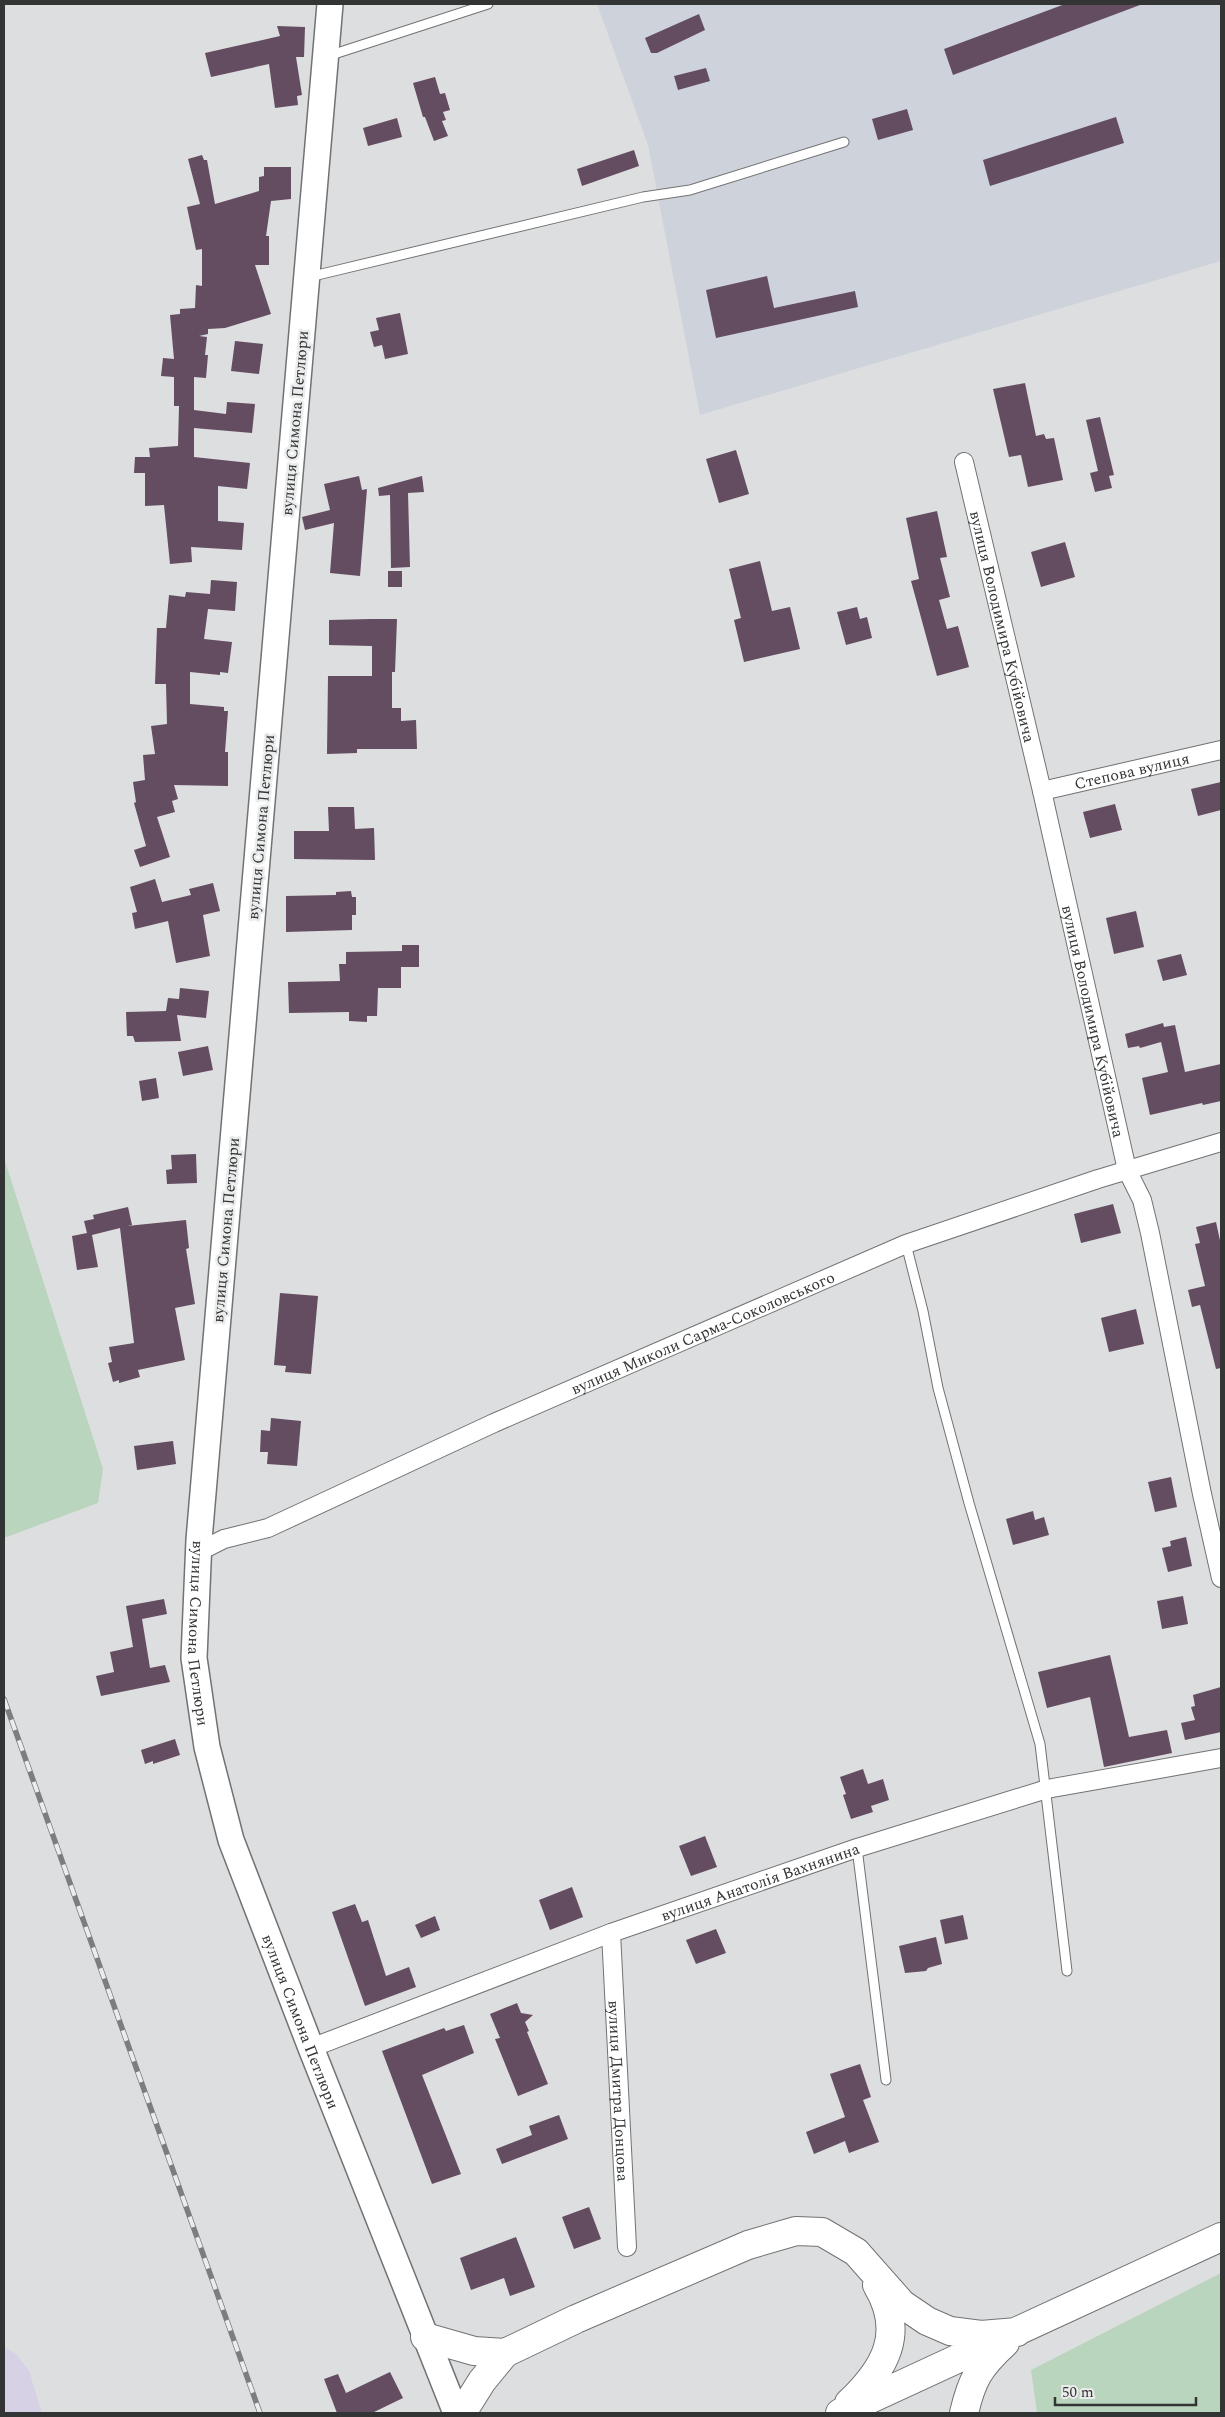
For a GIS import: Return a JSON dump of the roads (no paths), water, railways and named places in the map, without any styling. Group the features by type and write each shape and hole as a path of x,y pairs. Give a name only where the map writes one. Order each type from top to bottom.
{"main road":[{"path":"462,2413 482,2381 506,2353 576,2319 748,2245 796,2231 822,2232 856,2252 902,2304 926,2321 950,2331 981,2335 1017,2332"},
{"path":"839,2413 1221,2237"},
{"path":"839,2413 868,2385 882,2365 889,2343 891,2319 879,2289 856,2252"},
{"path":"964,2413 970,2386 985,2362 1017,2332"},
{"path":"425,2337 474,2351 506,2353"},
{"path":"863,2413 884,2411 893,2413"}],"street":[{"name":"вулиця Симона Петлюри","path":"330,4 198,1552 194,1658 207,1747 231,1840 311,2048 456,2413"},
{"name":"вулиця Володимира Кубійовича","path":"964,462 1042,791 1127,1170 1142,1200 1150,1233 1202,1494 1221,1578"},
{"name":"Степова вулиця","path":"1042,791 1221,750"},
{"name":"вулиця Миколи Сарма-Соколовського","path":"198,1552 224,1539 254,1533 286,1520 494,1422 906,1244 1127,1170 1221,1142"},
{"name":"вулиця Анатолія Вахнянина","path":"311,2048 611,1933 857,1848 1047,1789 1221,1758"},
{"name":"вулиця Дмитра Донцова","path":"611,1933 627,2248"}],"lane":[{"path":"326,57 488,4"},
{"path":"306,278 643,197 690,190 844,142"},
{"path":"906,1244 923,1311 938,1388 1040,1744 1047,1789 1067,1971"},
{"path":"857,1848 886,2080"}],"railway":[{"path":"4,1699 260,2413"}]}
